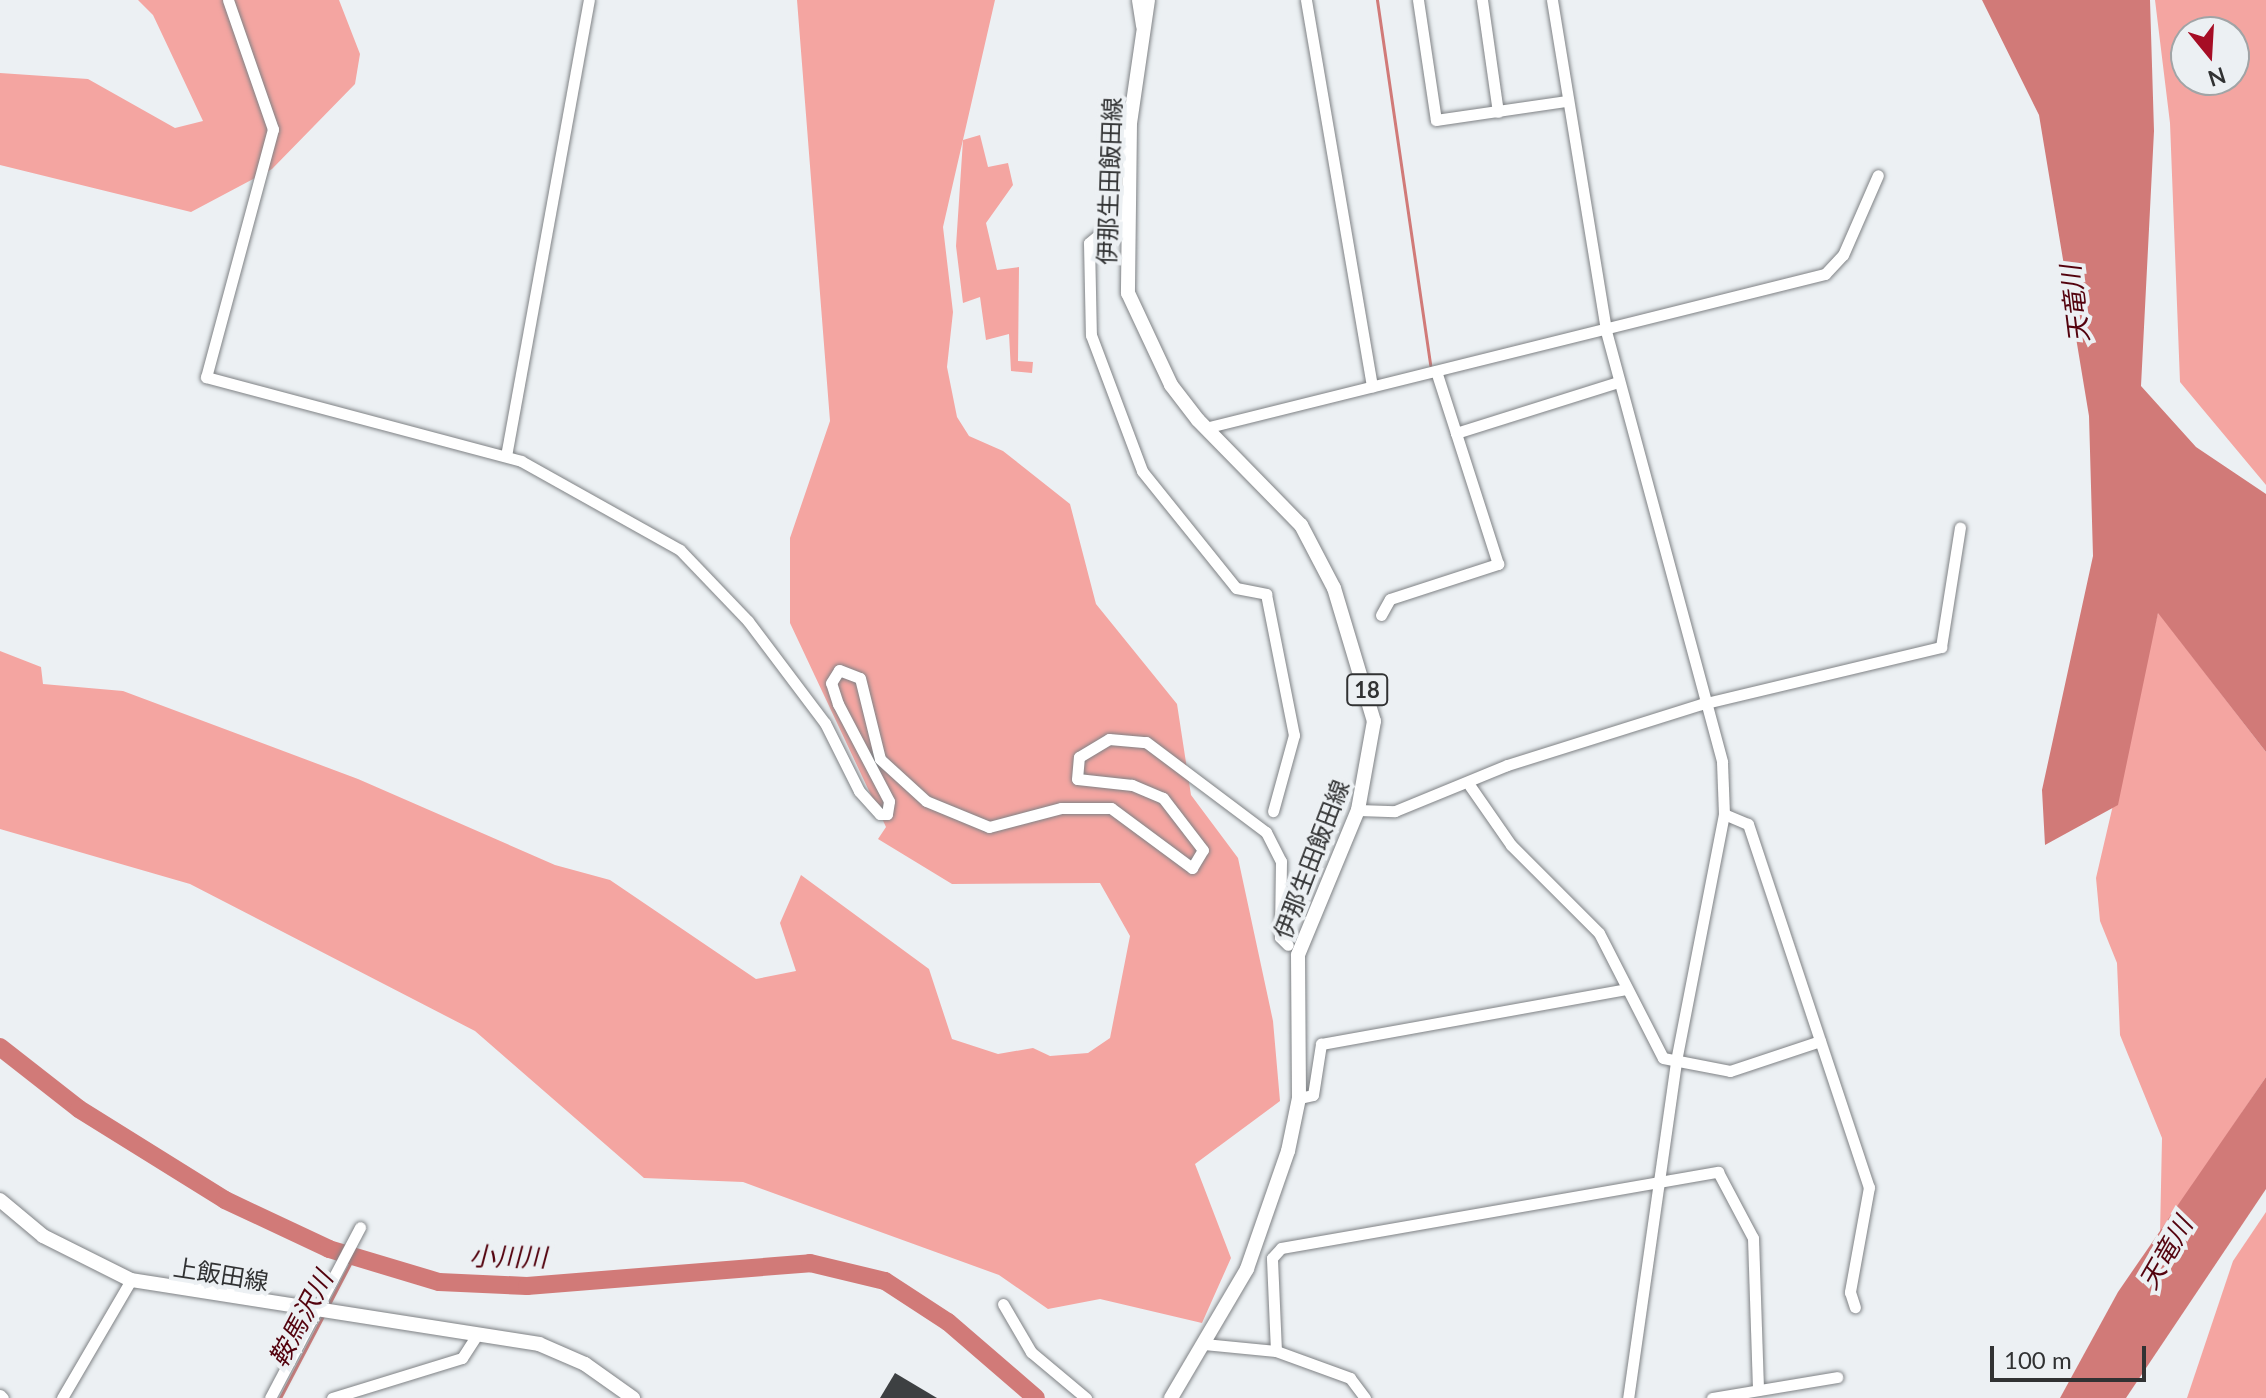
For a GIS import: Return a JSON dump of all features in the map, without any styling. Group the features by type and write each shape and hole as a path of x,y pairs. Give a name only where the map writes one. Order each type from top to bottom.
{"main road":[{"name":"伊那生田飯田線","path":"1148,0 1141,26 1125,213 1128,293 1171,385 1205,428 1301,525 1334,588 1374,721 1358,810 1298,955 1299,1098 1247,1269 1171,1398"},
{"name":"上飯田線","path":"0,1200 55,1243 131,1280 341,1316 477,1335 567,1355 633,1398"}],"street":[{"path":"228,0 273,129 206,377 506,456 680,550 714,577 825,723 859,791 880,814 887,814 889,801 838,704 831,683 839,670 860,678 880,759 926,801 989,827 1061,808 1111,808 1160,837 1182,867 1200,864 1194,832 1163,798 1132,785 1077,779 1079,757 1132,736 1266,832 1281,861 1280,937 1288,945"},
{"path":"506,456 589,0"},
{"path":"1137,0 1141,26"},
{"path":"1306,0 1372,386"},
{"path":"1418,0 1436,120 1567,101"},
{"path":"1482,0 1498,112"},
{"path":"1552,0 1606,331 1710,702 1724,814 1676,1062 1628,1398"},
{"path":"1205,428 1606,331 1825,274 1843,255 1878,175"},
{"path":"1125,213 1089,243 1091,335 1142,471 1236,588 1266,594 1294,735 1273,811"},
{"path":"1381,615 1390,599 1498,564 1436,371"},
{"path":"1456,433 1618,382"},
{"path":"1358,810 1395,811 1470,786 1507,765 1710,702 1941,647 1960,527"},
{"path":"1470,786 1511,845 1599,933 1663,1058 1730,1071 1820,1041"},
{"path":"1724,814 1748,824 1869,1187 1850,1292 1855,1307"},
{"path":"1299,1098 1313,1095 1321,1044 1626,989"},
{"path":"1276,1351 1272,1258 1281,1248 1718,1172 1753,1238 1758,1390"},
{"path":"270,1398 359,1229"},
{"path":"62,1398 131,1280"},
{"path":"1003,1304 1031,1352 1086,1398"},
{"path":"332,1398 462,1358 477,1335"},
{"path":"1204,1344 1276,1351 1350,1378 1365,1398"},
{"path":"1712,1398 1837,1377"}],"shaded area":[{"path":"138,0 339,0 360,54 355,84 272,169 191,212 0,165 0,73 88,79 175,128 203,121 153,15"},
{"path":"797,0 995,0 943,227 953,312 947,367 957,417 969,436 1003,451 1070,504 1096,604 1177,704 1191,795 1238,858 1273,1021 1280,1101 1195,1164 1231,1258 1202,1323 1100,1299 1048,1309 999,1275 743,1182 644,1178 475,1031 190,884 0,829 0,651 41,667 43,684 123,691 358,779 555,865 610,880 756,979 796,971 780,923 801,875 929,969 952,1039 998,1054 1033,1048 1050,1056 1088,1053 1110,1038 1130,936 1100,883 952,884 878,839 886,827 790,623 790,538 830,421"},
{"path":"2155,0 2266,0 2266,485 2180,382 2170,123"},
{"path":"980,135 988,167 1008,163 1013,185 986,223 997,270 1019,267 1018,361 1033,362 1032,373 1011,371 1009,334 986,340 980,297 963,303 956,246 963,140"},
{"path":"2158,612 2266,752 2266,1077 2160,1234 2162,1138 2120,1035 2117,963 2100,921 2096,878"},
{"path":"2266,1212 2266,1398 2187,1398 2233,1261"}],"water":[{"name":"天竜川","path":"1982,0 2150,0 2154,131 2141,386 2196,447 2266,494 2266,752 2158,613 2118,805 2045,845 2042,790 2093,556 2089,416 2039,115"},
{"name":"天竜川","path":"2266,1077 2266,1189 2126,1398 2060,1398 2118,1292"}],"building":[{"path":"895,1373 937,1398 880,1398"}],"waterway":[{"path":"1377,0 1430,365"},
{"name":"小川川","path":"0,1047 79,1109 225,1200 329,1249 439,1282 527,1286 810,1263 885,1281 948,1322 1036,1398"},
{"name":"鞍馬沢川","path":"328,1306 354,1256"},
{"name":"鞍馬沢川","path":"280,1398 323,1316"}]}
